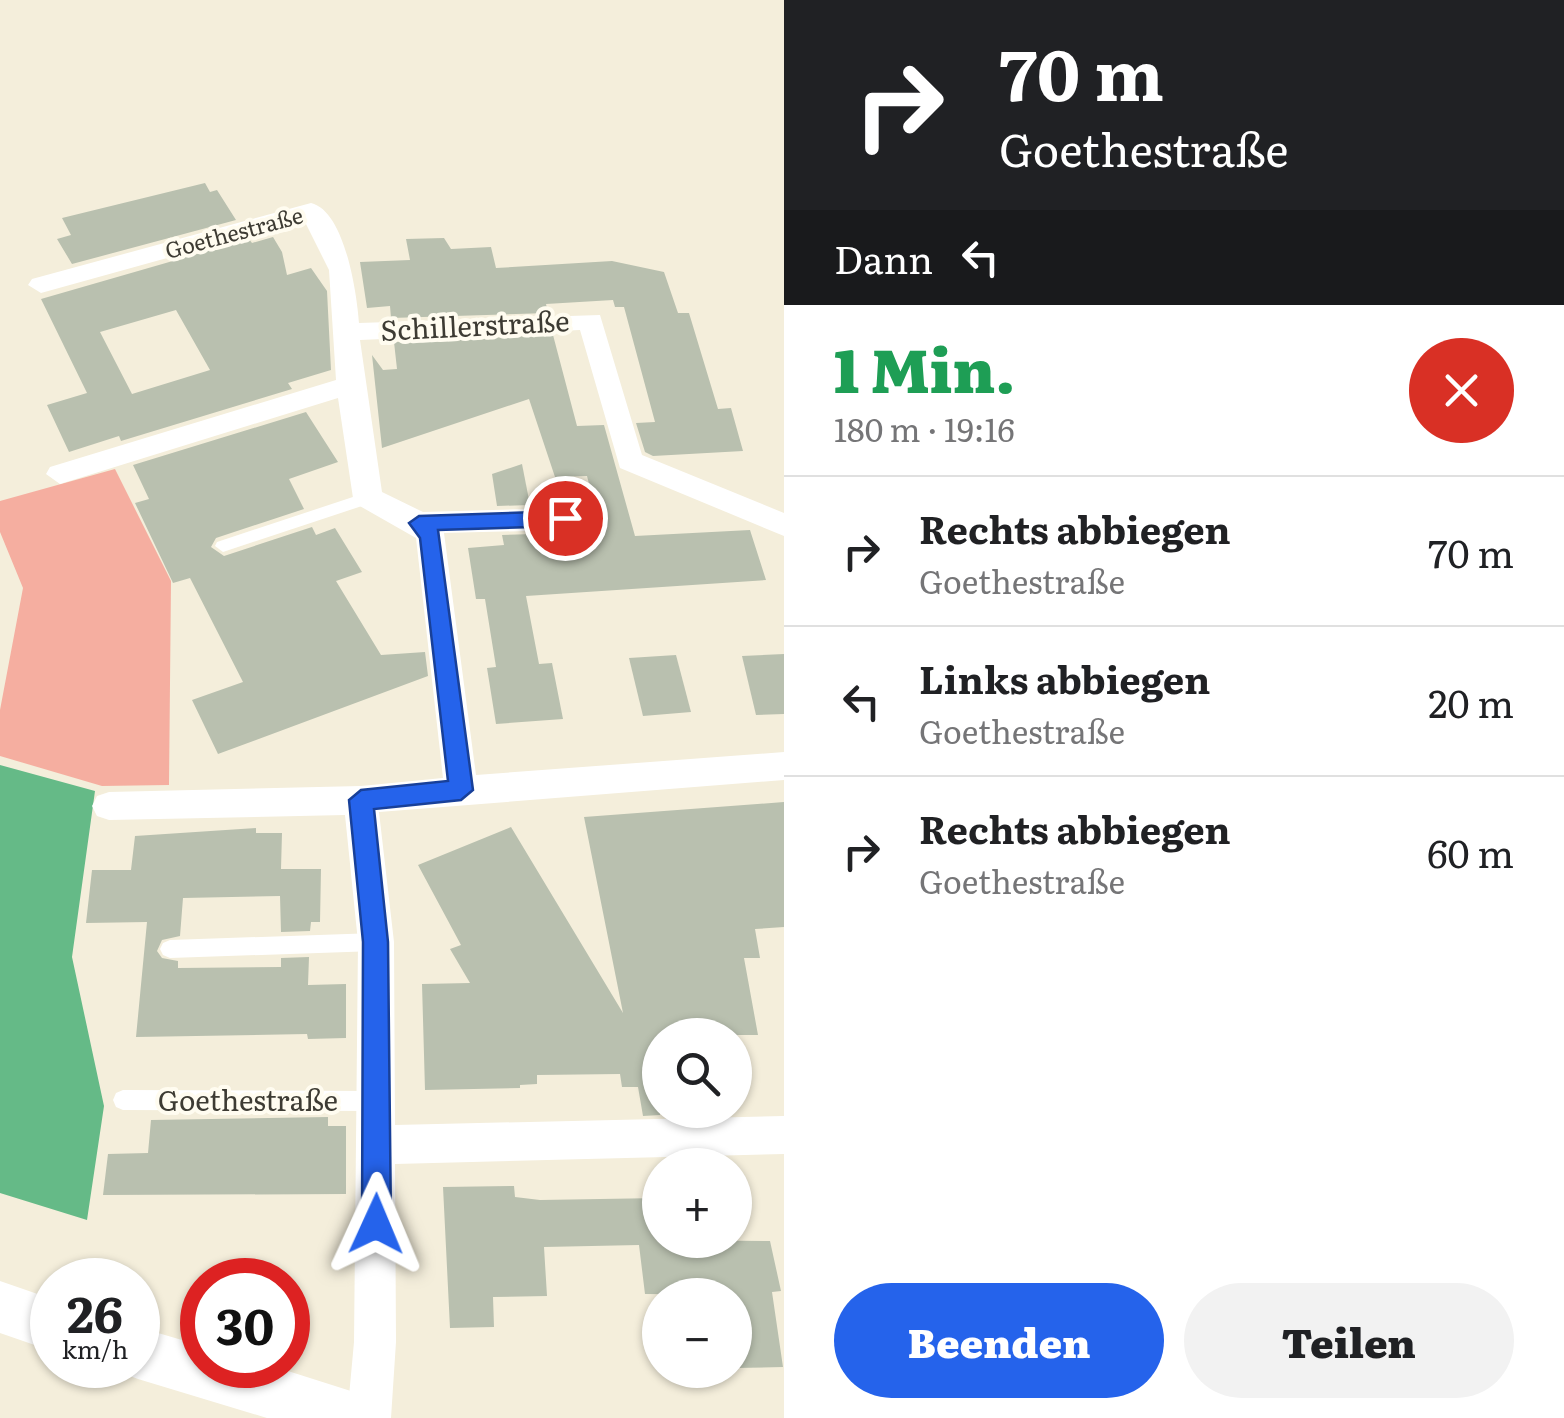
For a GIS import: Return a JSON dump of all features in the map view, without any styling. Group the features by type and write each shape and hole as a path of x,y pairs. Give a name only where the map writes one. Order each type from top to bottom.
{"street":[{"name":"Goethestraße","path":"41,285 311,210 342,270 350,385 368,498"},
{"name":"Schillerstraße","path":"347,332 590,321 630,461 784,525"},
{"path":"60,474 350,385"},
{"path":"368,498 419,523 430,536 461,790"},
{"path":"419,523 565,518"},
{"path":"109,806 361,800 784,766"},
{"name":"Goethestraße","path":"361,800 376,942 375,1342 369,1418"},
{"path":"377,1145 784,1135"},
{"path":"0,1307 30,1317"},
{"path":"160,1360 357,1418"}],"lane":[{"path":"223,546 368,498"},
{"path":"170,949 376,942"},
{"name":"Goethestraße","path":"123,1100 374,1102"}],"shaded area":[{"path":"115,469 171,581 169,785 102,786 0,756 0,710 23,588 0,532 0,501"},
{"path":"0,765 95,791 72,957 104,1106 87,1220 0,1193"}],"building":[{"path":"205,183 210,192 217,190 236,220 72,264 57,239 71,235 62,218"},
{"path":"273,237 282,252 287,275 311,268 327,291 331,370 288,383 292,389 121,441 119,436 69,452 47,405 87,393 41,299 249,239 252,243","holes":["176,310 210,370 132,394 100,332"]},
{"path":"444,238 451,249 491,247 496,268 612,261 664,272 678,313 689,313 718,409 731,408 743,451 653,456 645,452 636,423 655,422 624,307 615,307 613,300 546,304 548,313 391,318 390,306 367,308 360,262 410,260 406,239"},
{"path":"553,335 577,426 604,425 635,536 750,530 766,580 526,596 539,664 552,663 563,719 496,724 487,668 496,667 485,599 476,599 468,548 504,545 502,535 535,534 537,543 603,539 587,476 555,477 529,399 382,448 372,355 383,370 397,369 394,342"},
{"path":"306,412 338,462 289,479 304,509 216,538 211,547 224,556 312,527 316,535 335,528 362,572 336,581 381,655 425,652 428,676 218,754 192,700 243,682 190,578 173,583 135,503 149,499 133,465"},
{"path":"522,464 530,505 497,506 492,474"},
{"path":"784,654 784,714 756,715 742,656"},
{"path":"676,655 691,712 643,716 629,658"},
{"path":"784,802 784,927 755,929 760,958 744,958 758,1035 752,1035 752,1018 642,1018 642,1110 638,1087 622,1087 620,1074 537,1075 537,1084 520,1088 425,1090 422,984 470,983 450,949 461,945 418,865 511,827 623,1013 584,817"},
{"path":"256,828 256,833 282,833 281,869 321,869 320,922 311,922 310,931 281,932 280,896 183,898 180,936 162,940 157,951 162,958 178,961 178,968 281,967 281,958 309,957 308,985 346,984 346,1038 308,1039 307,1034 136,1037 147,922 86,923 92,870 131,870 135,836"},
{"path":"328,1117 328,1126 346,1126 346,1194 103,1195 108,1154 148,1153 151,1120"},
{"path":"514,1186 515,1197 540,1200 642,1198 642,1258 752,1258 752,1241 770,1241 781,1291 772,1292 783,1367 752,1368 752,1278 643,1278 639,1245 544,1247 547,1296 493,1297 494,1327 450,1328 443,1187"}],"route":[{"path":"376,1224 376,942 361,800 461,790 435,564 430,536 419,523 565,518"}]}
